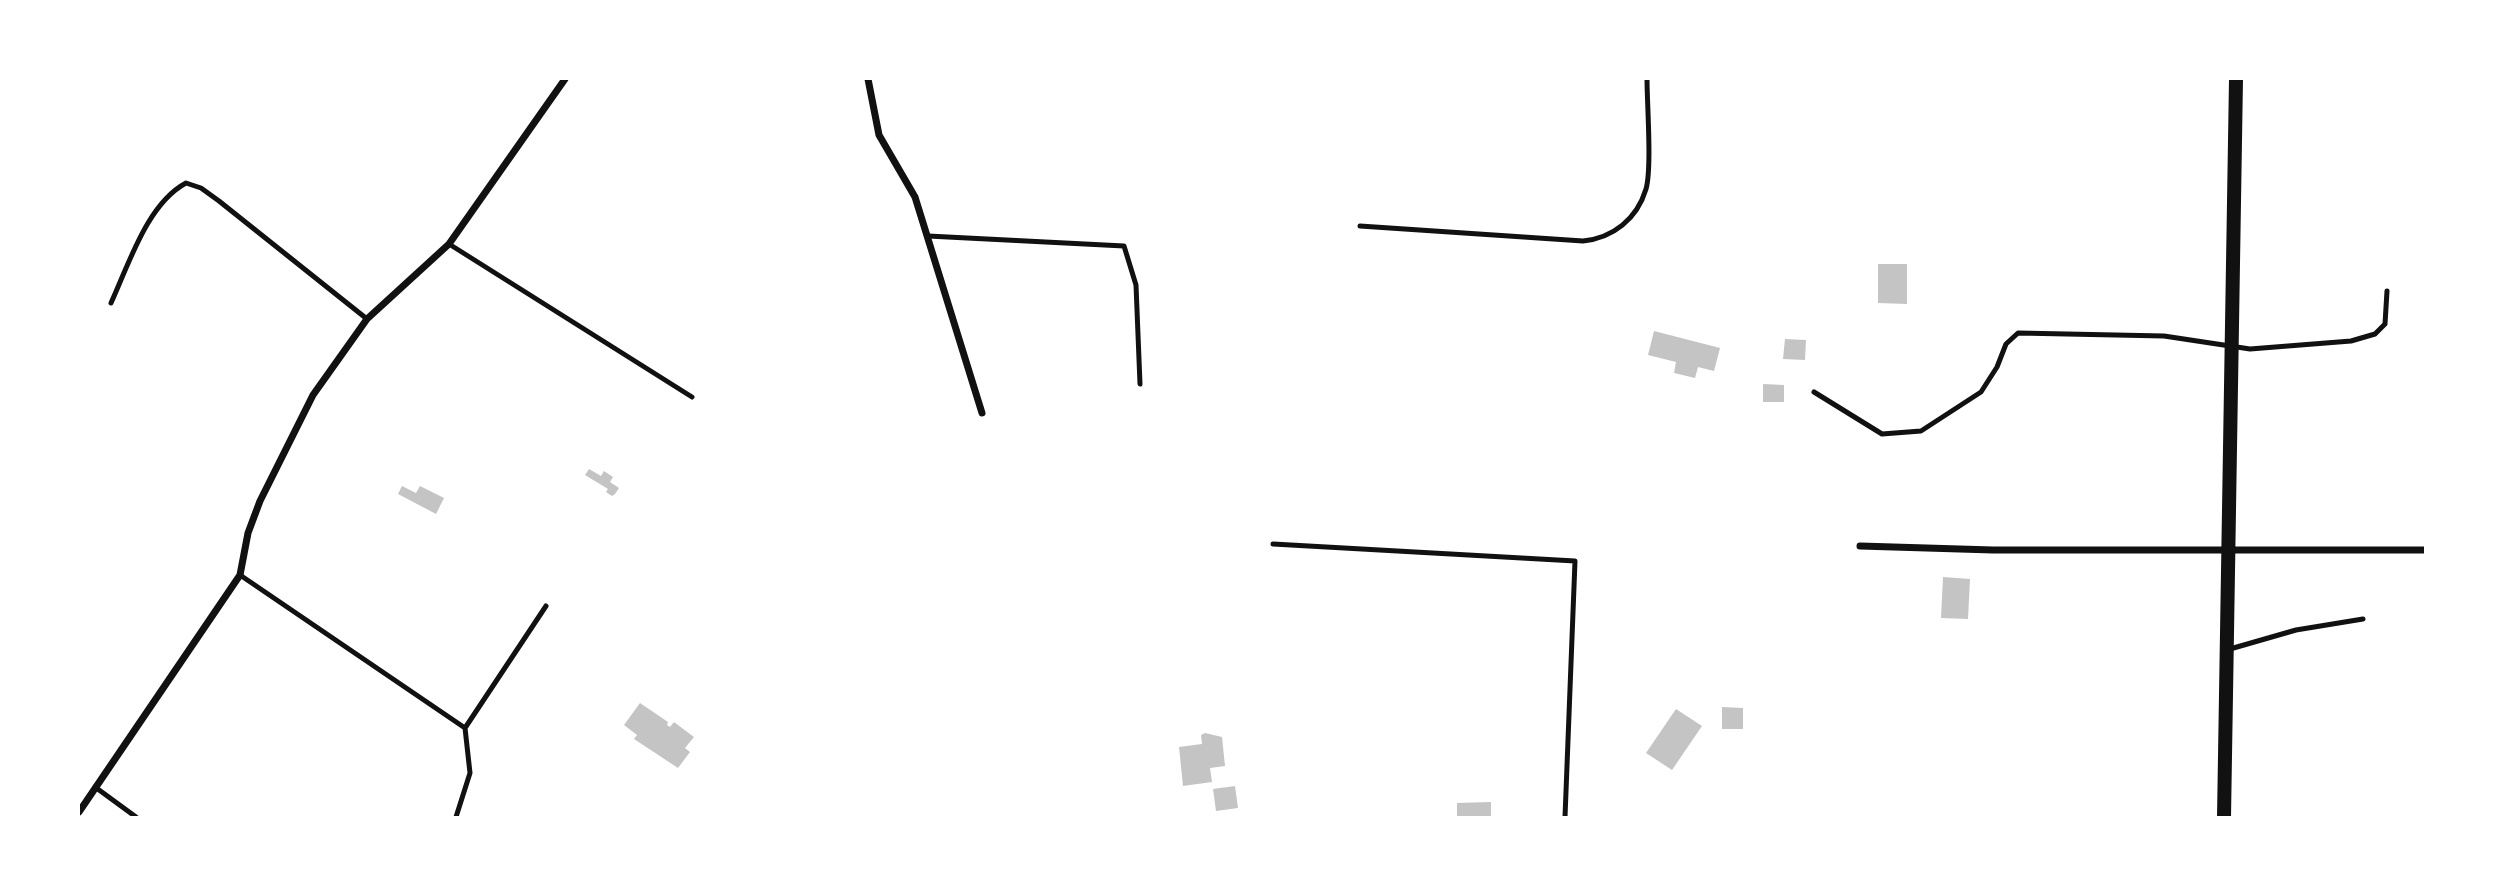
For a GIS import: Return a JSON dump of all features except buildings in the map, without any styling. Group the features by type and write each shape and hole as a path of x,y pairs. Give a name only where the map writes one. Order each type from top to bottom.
{"main road":[{"path":"2224,817 2236,79"}],"street":[{"path":"79,812 240,575 248,533 260,501 313,395 367,319 449,244 565,79"},
{"path":"868,79 879,135 915,197 982,414"},
{"path":"1860,546 1993,551 2425,550"}],"lane":[{"path":"1360,226 1603,239 1630,219 1646,188 1647,79"},
{"path":"111,303 146,230 164,201 170,192 186,183 201,188 219,201 367,319"},
{"path":"928,236 1125,246 1136,285 1140,384"},
{"path":"449,244 692,397"},
{"path":"1814,392 1882,434 1921,431 1981,392 1997,367 2006,344 2018,333 2164,336 2232,344 2250,349 2351,341 2375,334 2385,324 2387,291"},
{"path":"1273,544 1575,561 1565,817"},
{"path":"240,575 466,728"},
{"path":"456,817 470,773 466,728 546,606"},
{"path":"2227,650 2296,630 2340,620 2362,619"},
{"path":"95,787 136,817"}]}
